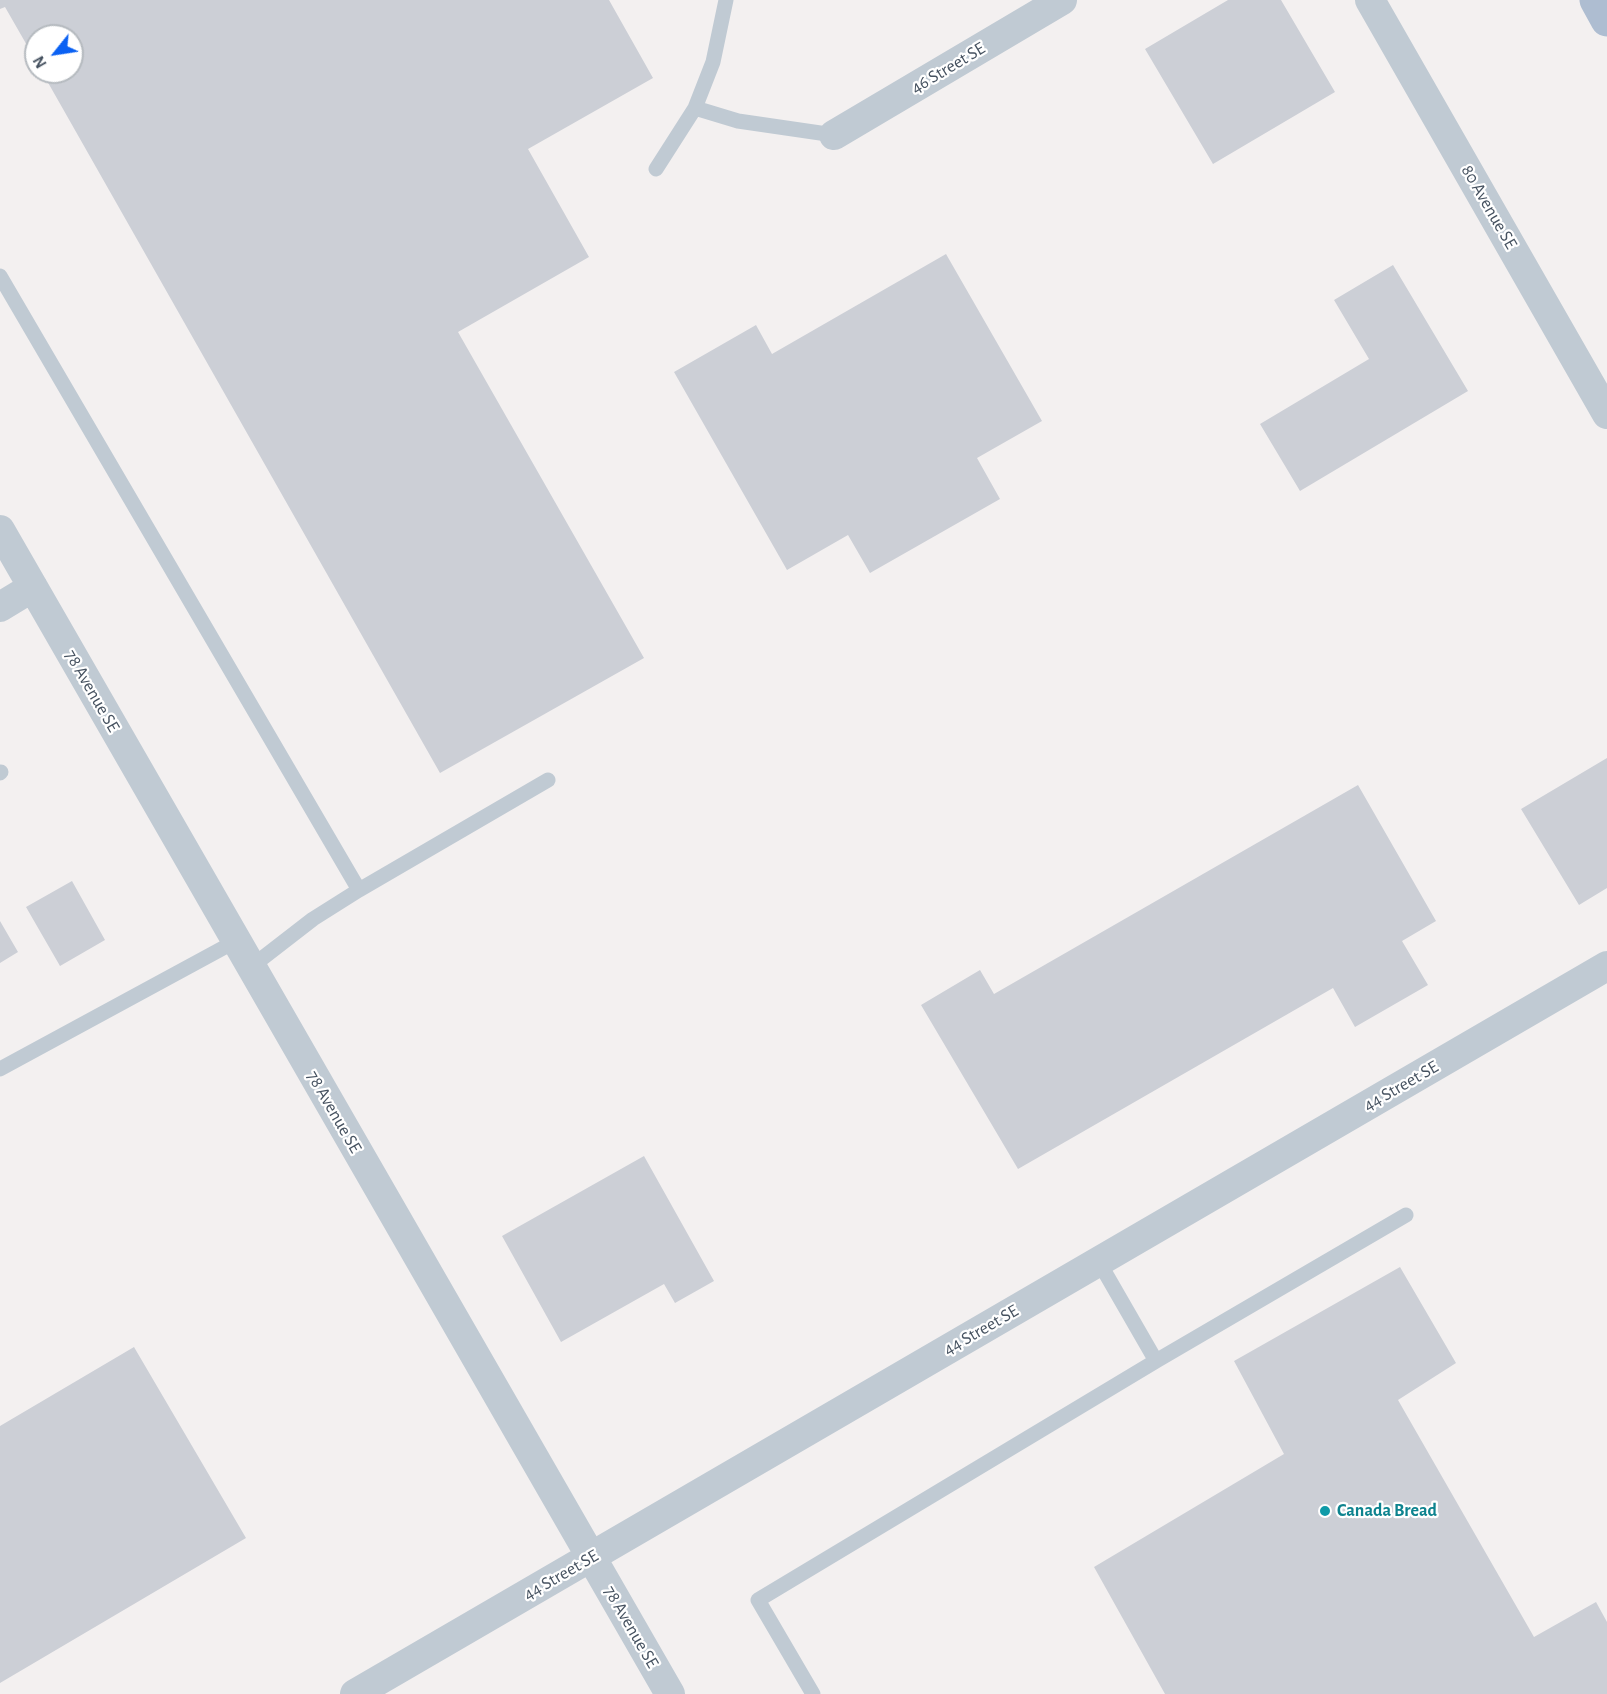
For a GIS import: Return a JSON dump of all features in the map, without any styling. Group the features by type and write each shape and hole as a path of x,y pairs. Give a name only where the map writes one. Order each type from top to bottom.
{"main road":[{"path":"1596,0 1607,20"}],"street":[{"name":"46 Street SE","path":"834,135 1062,0"},
{"name":"80 Avenue SE","path":"1370,0 1607,414"},
{"name":"78 Avenue SE","path":"0,530 670,1694"},
{"path":"0,607 33,587"},
{"name":"44 Street SE","path":"355,1694 1607,966"}],"lane":[{"path":"656,169 695,108 713,62 726,0"},
{"path":"695,108 738,121 834,135"},
{"path":"0,276 359,890"},
{"path":"251,967 313,919 359,890 548,780"},
{"path":"0,1069 236,941"},
{"path":"813,1694 758,1600 1156,1361 1406,1215"},
{"path":"1099,1262 1156,1361"}],"building":[{"path":"0,0 609,0 653,78 528,149 589,257 458,332 644,658 440,773 49,84 84,84 84,24 24,24 24,40 5,7 0,9"},
{"path":"1228,0 1281,0 1335,92 1213,164 1145,49"},
{"path":"946,254 1042,421 977,458 1000,499 870,573 848,535 787,570 674,372 756,325 772,354"},
{"path":"1393,265 1468,391 1300,491 1260,424 1369,359 1334,300"},
{"path":"1607,758 1607,888 1579,905 1521,809"},
{"path":"1358,785 1436,921 1402,941 1428,985 1355,1027 1333,988 1018,1169 921,1005 980,970 994,994"},
{"path":"72,881 105,940 60,966 26,907"},
{"path":"0,921 18,952 0,963"},
{"path":"644,1156 714,1281 675,1303 664,1284 561,1342 502,1236"},
{"name":"Canada Bread","path":"1400,1267 1456,1363 1398,1400 1534,1637 1596,1602 1607,1622 1607,1694 1165,1694 1094,1567 1284,1454 1234,1361"},
{"path":"134,1347 246,1538 0,1683 0,1426"}],"place":[{"name":"Canada Bread","path":"1325,1511"}]}
